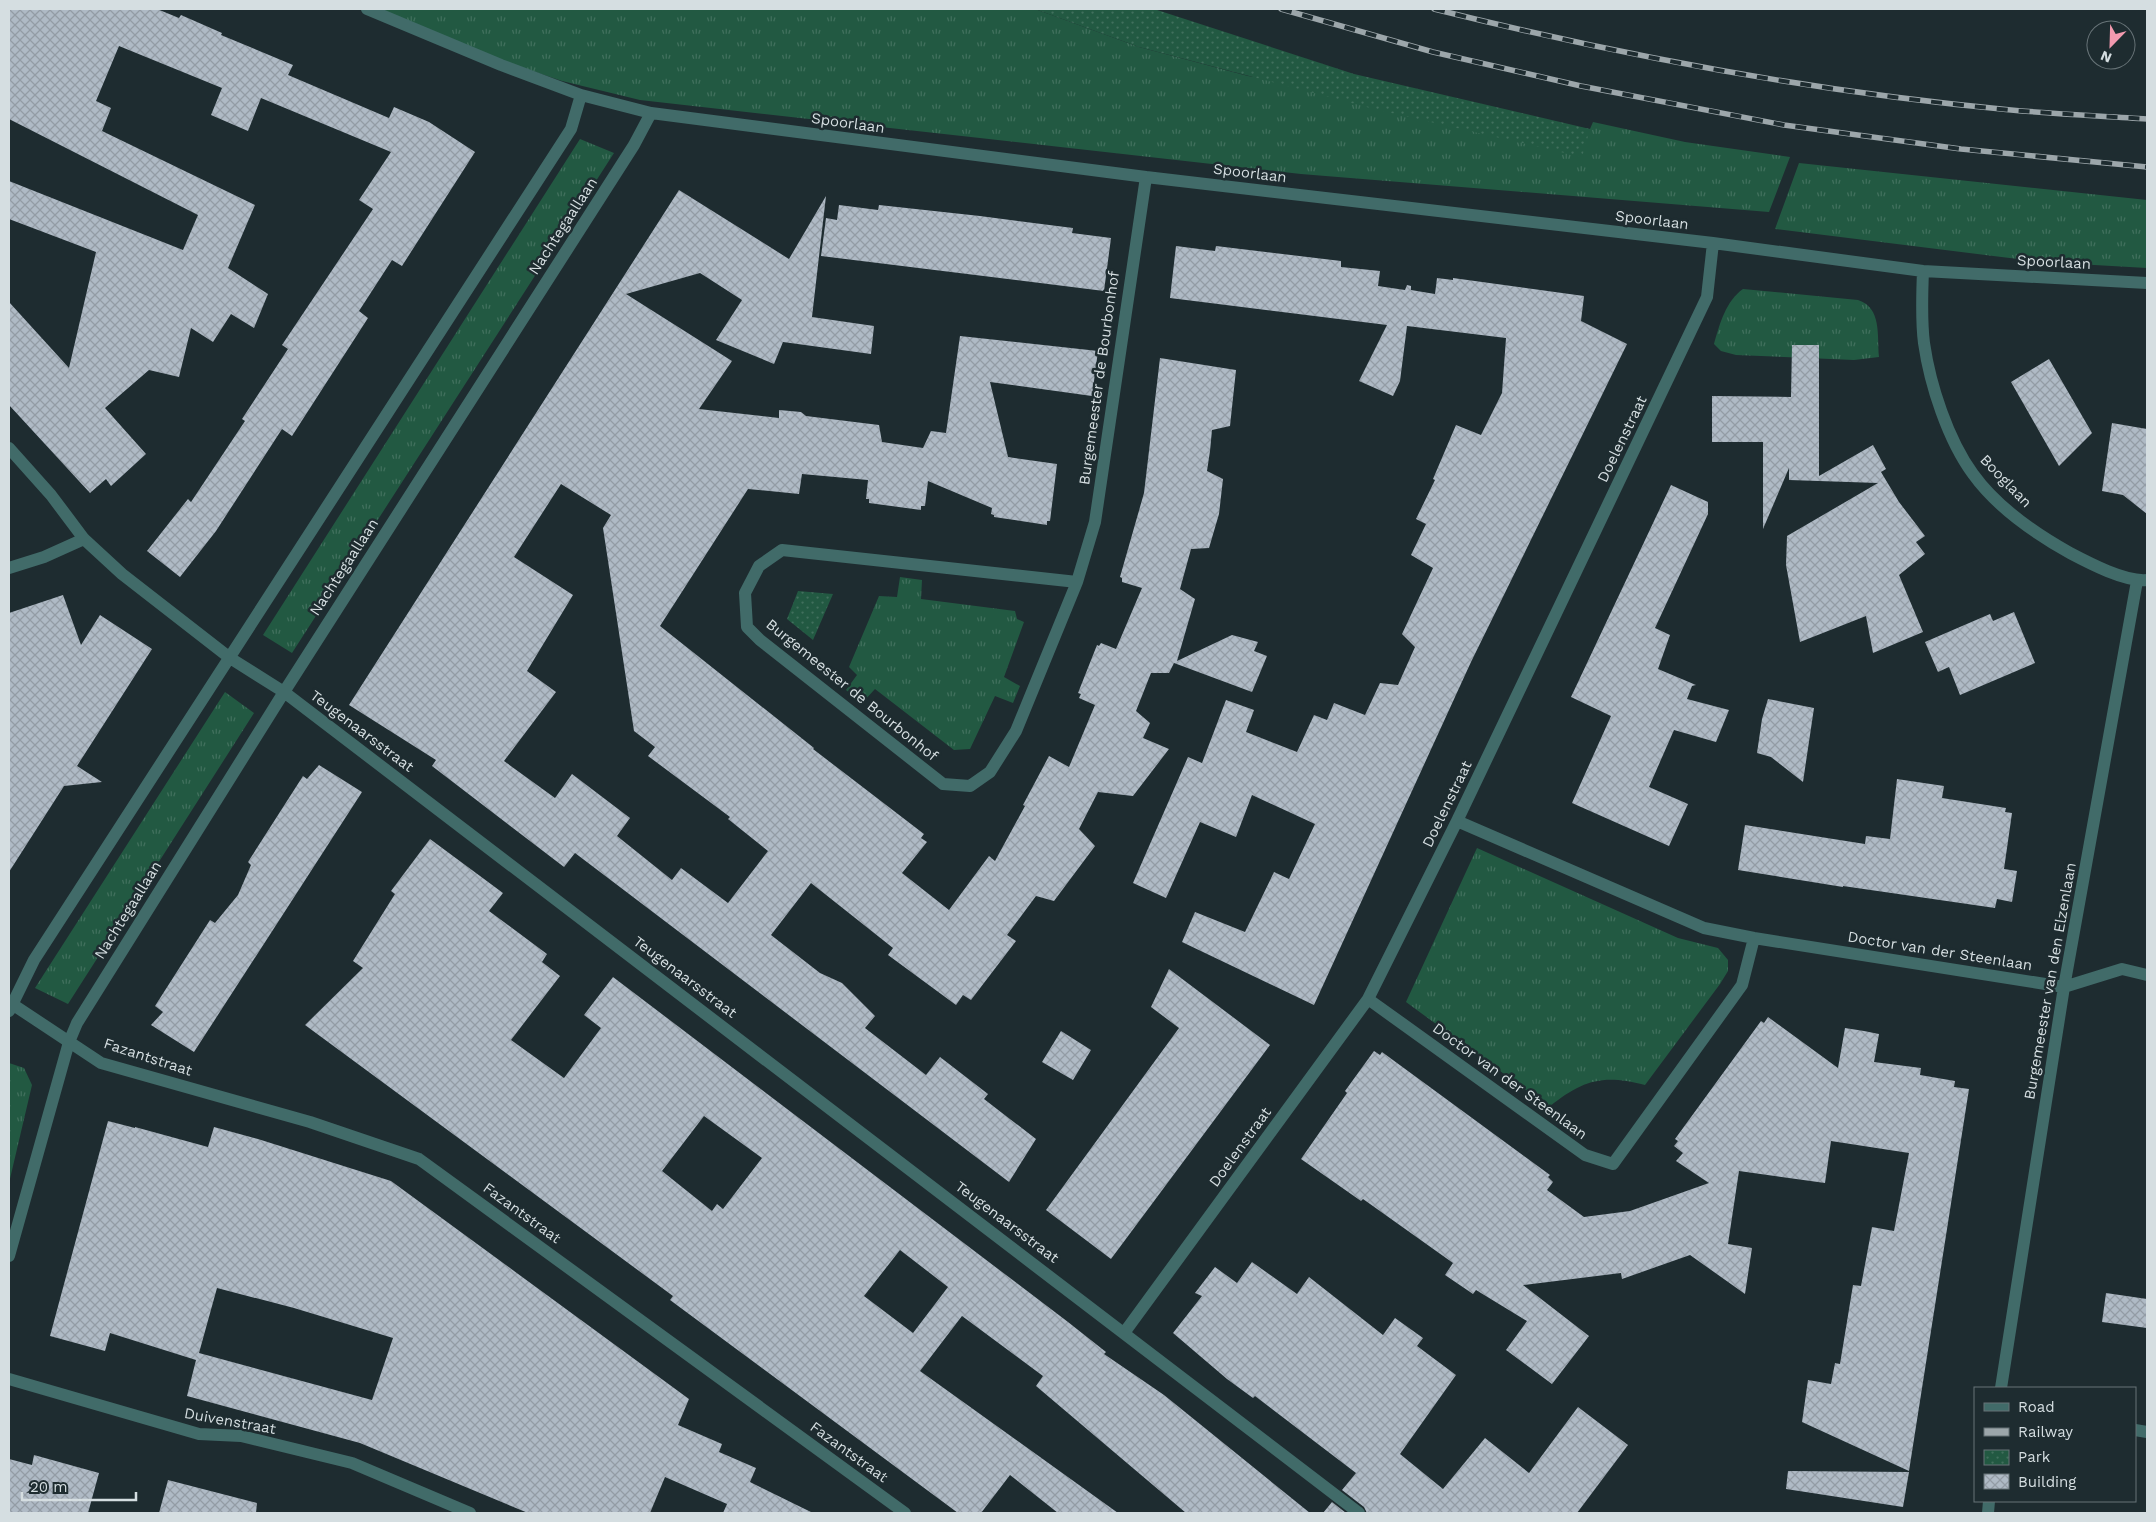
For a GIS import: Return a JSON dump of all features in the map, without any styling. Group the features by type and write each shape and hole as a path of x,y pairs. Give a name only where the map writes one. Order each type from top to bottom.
{"street":[{"name":"Spoorlaan","path":"368,9 500,65 582,95 651,113 1146,177 1713,243 1923,271 2147,283"},
{"path":"69,1042 10,1005 34,960 571,129 582,95"},
{"name":"Nachtegaallaan","path":"9,1256 69,1042 77,1023 284,692 634,146 651,113"},
{"name":"Burgemeester de Bourbonhof","path":"1077,582 782,550 759,566 745,593 747,627 760,640 943,784 970,786 990,772 1016,731 1077,582 1094,522 1146,177"},
{"name":"Doelenstraat","path":"1124,1333 1368,998 1457,821 1707,297 1713,243"},
{"name":"Booglaan","path":"1923,271 1924,344 1938,399 1959,453 1974,476 2010,512 2052,543 2086,561 2142,581"},
{"name":"Teugenaarsstraat","path":"9,448 52,495 84,539 122,574 230,658 284,692 1359,1513"},
{"path":"9,568 44,557 84,539"},
{"name":"Burgemeester van den Elzenlaan","path":"2001,1387 2064,987 2142,581"},
{"name":"Doctor van der Steenlaan","path":"1457,821 1704,928 1754,938 2064,987 2122,969 2147,974"},
{"name":"Doctor van der Steenlaan","path":"1368,998 1585,1155 1614,1164 1742,985 1754,938"},
{"name":"Fazantstraat","path":"69,1042 101,1063 310,1122 419,1159 905,1513"},
{"name":"Duivenstraat","path":"9,1379 198,1434 241,1436 352,1463 470,1513"}],"green space":[{"path":"375,9 1035,9 1139,47 1248,76 1590,129 1593,122 1685,142 1790,157 1769,212 1301,174 640,100 562,81 494,58"},
{"path":"1035,9 1154,9 1354,74 1590,129 1582,157 1374,109 1139,47"},
{"path":"580,139 614,153 292,653 263,635"},
{"path":"1799,163 2147,200 2147,268 2042,262 1775,229"},
{"path":"1743,289 1858,300 1866,304 1871,309 1877,323 1879,357 1854,360 1736,355 1721,351 1714,344 1721,321 1732,300"},
{"path":"900,577 922,580 921,599 1015,611 1017,619 1024,622 1004,677 1020,686 1013,703 995,696 970,749 954,750 875,689 862,703 846,690 857,675 849,667 879,596 897,597"},
{"path":"798,591 833,594 813,640 787,619"},
{"path":"225,692 254,713 68,1004 35,988"},
{"path":"1477,848 1678,938 1718,948 1728,960 1728,971 1720,984 1645,1085 1617,1080 1594,1082 1572,1091 1549,1107 1406,1002"},
{"path":"9,1063 24,1068 32,1085 9,1183"}],"building":[{"path":"9,9 157,9 179,18 181,15 222,33 221,35 293,65 288,75 389,118 394,107 429,122 475,152 402,266 392,260 359,311 368,318 292,436 282,429 216,531 180,577 147,551 188,499 191,502 245,421 242,419 288,349 282,345 373,209 359,200 391,152 261,98 248,131 211,115 222,88 119,46 96,101 111,108 102,131 255,205 228,268 268,294 254,328 231,314 213,342 191,328 179,377 149,370 105,408 146,454 111,486 106,479 90,493 9,405 9,302 69,368 96,252 9,219 9,181 183,250 198,215 9,119"},
{"path":"679,190 789,259 826,196 812,317 874,326 871,354 783,342 774,364 716,340 742,300 700,273 626,294 732,361 699,409 779,418 779,410 801,412 806,416 879,425 882,442 923,448 931,431 946,433 960,336 1098,351 1092,396 990,382 1008,457 1057,464 1050,521 1047,521 1047,525 994,517 991,514 992,508 928,481 925,506 921,506 921,510 869,503 869,499 866,499 868,480 802,474 799,494 748,489 660,626 813,749 924,834 921,838 927,842 902,873 949,910 989,856 995,861 1025,806 1023,805 1049,756 1069,767 1095,705 1079,698 1081,694 1078,693 1097,645 1099,646 1101,643 1116,649 1142,588 1122,582 1120,577 1144,493 1160,358 1236,370 1230,426 1212,430 1207,471 1223,479 1219,514 1209,548 1191,549 1180,589 1195,599 1177,661 1232,635 1258,642 1254,651 1267,656 1252,692 1174,663 1169,673 1151,673 1136,711 1150,723 1143,738 1169,749 1133,796 1098,792 1079,829 1095,846 1054,901 1036,896 1007,935 1016,941 971,1000 963,995 956,1005 888,955 893,948 811,883 771,935 820,973 842,983 875,1016 865,1028 926,1075 940,1057 988,1094 984,1099 1036,1139 1009,1182 575,853 564,867 432,766 436,760 349,705","holes":["561,484 611,515 603,528 634,731 655,747 648,756 730,817 728,819 768,851 728,903 681,868 672,880 617,836 630,818 572,774 555,798 504,761 556,692 527,671 573,595 514,557"]},
{"path":"839,205 878,210 879,205 980,216 1073,228 1072,233 1111,238 1104,291 821,256 826,218 837,220"},
{"path":"1176,246 1215,251 1216,246 1341,261 1341,267 1380,271 1378,286 1405,290 1407,285 1411,286 1411,290 1435,294 1437,278 1453,280 1453,278 1584,296 1581,321 1627,344 1471,662 1314,1005 1182,942 1195,912 1245,932 1274,872 1289,879 1315,824 1252,795 1236,837 1200,822 1166,898 1133,883 1188,757 1202,763 1226,700 1254,710 1246,732 1297,752 1314,715 1327,720 1334,703 1365,715 1380,683 1398,685 1415,647 1402,634 1433,568 1411,555 1426,524 1416,519 1435,480 1433,479 1456,425 1481,435 1502,393 1506,338 1407,326 1400,381 1393,396 1359,381 1387,325 1170,298"},
{"path":"1792,345 1819,345 1819,476 1873,445 1886,469 1881,472 1899,502 1925,536 1916,542 1925,554 1899,575 1923,632 1873,653 1866,616 1800,642 1786,565 1787,536 1878,483 1789,480 1789,468 1763,529 1763,442 1712,442 1712,396 1791,397"},
{"path":"2049,359 2092,433 2059,466 2011,382"},
{"path":"2112,423 2147,429 2147,514 2123,495 2102,491"},
{"path":"1671,485 1708,502 1708,514 1655,628 1670,635 1658,669 1696,685 1692,686 1687,699 1729,710 1716,742 1674,730 1649,787 1688,804 1669,846 1572,803 1611,716 1571,697"},
{"path":"63,595 81,645 100,615 152,649 77,766 102,782 64,786 9,872 9,613"},
{"path":"2014,612 2035,663 1960,695 1949,667 1938,672 1925,642 1990,614 1993,621"},
{"path":"1768,699 1814,708 1803,782 1771,757 1757,753 1762,719"},
{"path":"319,765 362,792 194,1052 151,1025 163,1012 155,1006 210,920 215,923 238,895 251,865 248,862 303,776 307,779"},
{"path":"1897,779 1944,786 1942,798 2006,808 2005,812 2012,813 2004,869 2017,871 2012,902 1997,899 1995,908 1738,870 1745,825 1865,844 1866,836 1890,839"},
{"path":"430,839 503,893 489,911 547,954 542,962 560,976 511,1040 564,1078 601,1028 584,1015 613,977 1068,1322 1106,1352 1104,1354 1164,1395 1310,1513 1186,1513 1036,1386 1043,1376 962,1316 920,1371 1118,1513 1058,1513 1010,1475 981,1513 958,1513 670,1300 673,1296 305,1025 363,968 353,961 395,894 391,891","holes":["704,1116 762,1158 723,1209 717,1204 712,1211 662,1171","900,1250 948,1287 913,1333 864,1296"]},
{"path":"1169,969 1270,1045 1111,1259 1046,1210 1179,1028 1151,1007"},
{"path":"1768,1017 1838,1068 1845,1028 1864,1031 1879,1034 1874,1062 1921,1068 1920,1075 1955,1081 1954,1087 1969,1089 1909,1471 1802,1422 1808,1380 1831,1384 1835,1363 1840,1364 1853,1285 1861,1286 1872,1227 1894,1231 1909,1153 1831,1141 1825,1183 1739,1171 1728,1244 1752,1248 1745,1294 1690,1255 1622,1279 1621,1273 1523,1285 1589,1336 1552,1384 1506,1350 1527,1321 1476,1290 1473,1294 1445,1275 1453,1263 1363,1199 1361,1201 1301,1159 1347,1093 1345,1091 1374,1051 1380,1055 1382,1052 1550,1175 1548,1177 1553,1182 1547,1190 1584,1217 1630,1211 1709,1183 1676,1161 1683,1153 1674,1146 1678,1141 1675,1139 1761,1021 1764,1023"},
{"path":"1061,1031 1091,1050 1073,1080 1042,1062"},
{"path":"108,1121 208,1147 214,1127 391,1181 689,1399 678,1425 722,1444 719,1452 756,1468 750,1482 813,1513 723,1513 727,1504 665,1477 650,1513 528,1513 360,1443 187,1396 196,1360 110,1333 105,1351 50,1336","holes":["217,1288 294,1308 393,1338 372,1400 199,1353"]},
{"path":"1252,1262 1297,1294 1309,1277 1383,1335 1395,1318 1423,1338 1417,1346 1456,1375 1400,1454 1443,1489 1485,1438 1529,1473 1578,1407 1628,1445 1577,1513 1367,1513 1364,1507 1342,1490 1356,1473 1255,1396 1253,1398 1227,1379 1173,1333 1202,1296 1195,1293 1215,1267 1237,1283"},
{"path":"2106,1293 2147,1299 2147,1328 2102,1322"},
{"path":"34,1455 99,1473 88,1513 9,1513 9,1459 32,1465"},
{"path":"1788,1471 1909,1472 1903,1507 1786,1489"},
{"path":"168,1480 257,1503 256,1513 159,1513"},
{"path":"1332,1502 1346,1513 1323,1513"}],"railway":[{"path":"1281,9 1433,52 1581,86 1784,125 1961,149 2147,167"},
{"path":"1434,9 1648,57 1793,83 2011,110 2147,119"}]}
